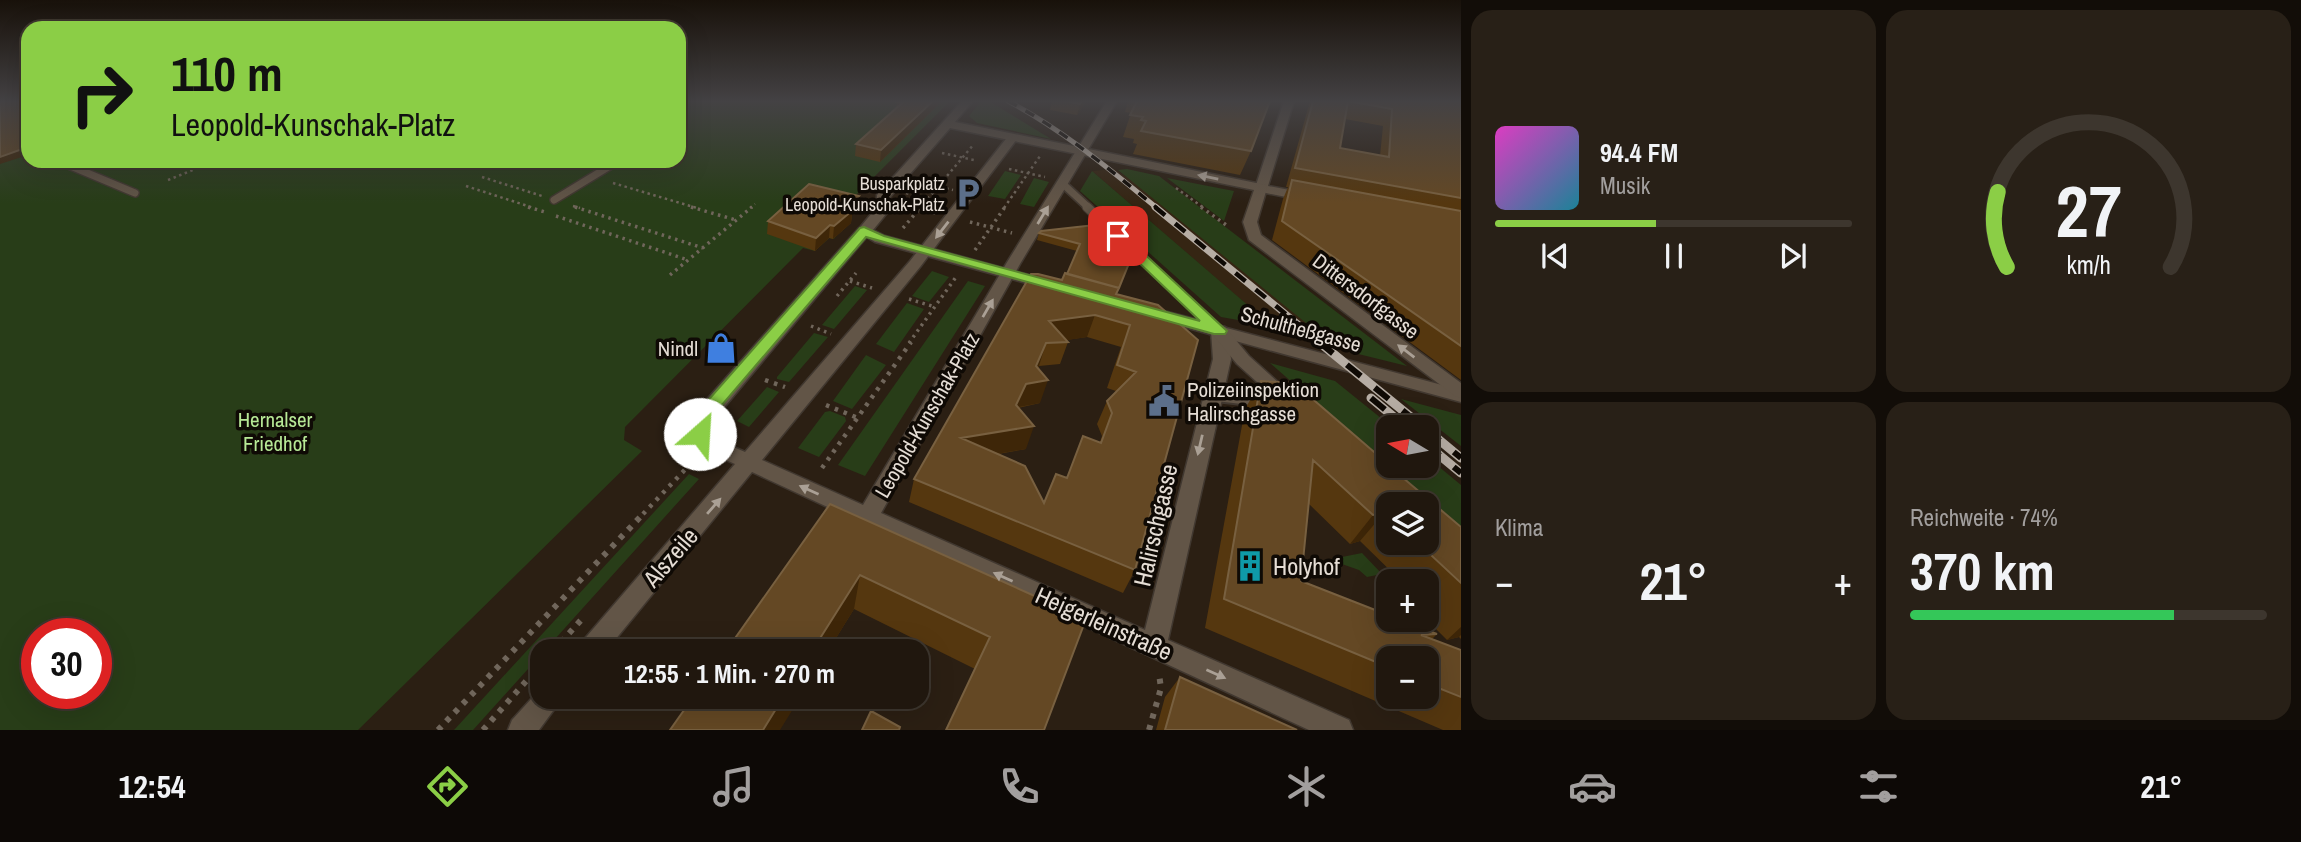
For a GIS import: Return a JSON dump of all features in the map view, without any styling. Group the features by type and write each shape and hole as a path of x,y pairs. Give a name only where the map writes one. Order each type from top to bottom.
{"street":[{"path":"708,444 700,434 701,423 709,410 872,235 884,208 882,198 939,135"},
{"path":"1003,135 1320,199"},
{"name":"Leopold-Kunschak-Platz","path":"708,444 868,516 1092,135"},
{"path":"1261,188 1278,135"},
{"path":"750,463 925,251 1013,137"},
{"name":"Dittersdorfgasse","path":"1261,188 1250,230 1263,245 1461,394"},
{"path":"872,235 1070,291"},
{"name":"Schultheßgasse","path":"1136,308 1461,394"},
{"path":"1219,331 1243,360 1294,405"},
{"name":"Halirschgasse","path":"1154,646 1222,359 1219,331"},
{"name":"Alszeile","path":"600,639 750,463"},
{"name":"Heigerleinstraße","path":"868,516 1339,730"},
{"path":"522,730 540,709"}],"lane":[{"path":"75,168 135,193"},
{"path":"554,200 607,168"},
{"path":"1063,182 1219,331"},
{"path":"1212,395 1294,405"}],"path":[{"path":"872,235 903,229 979,135"},
{"path":"822,468 1049,144"},
{"path":"941,153 977,161"},
{"path":"168,180 198,168"},
{"path":"1005,168 1063,182"},
{"path":"482,177 703,248"},
{"path":"592,177 736,220"},
{"path":"916,181 954,190"},
{"path":"1168,182 1229,227"},
{"path":"466,186 688,260"},
{"path":"906,193 928,199"},
{"path":"670,275 755,204"},
{"path":"919,209 936,213"},
{"path":"966,221 1030,238"},
{"path":"850,281 873,288"},
{"path":"907,298 935,307"},
{"path":"811,326 835,335"},
{"path":"765,380 789,389"},
{"path":"826,405 858,418"},
{"path":"438,730 708,444"},
{"path":"1149,730 1161,688 1154,646"},
{"path":"483,730 530,677"}],"shaded area":[{"path":"1114,169 1134,182 1329,340 1318,343 1276,330 1092,171"}],"green space":[{"name":"Hernalser Friedhof","path":"0,135 21,135 21,168 686,168 686,135 916,135 846,205 857,209 834,239 829,238 815,251 803,248 625,427 624,440 642,451 358,730 0,730"},
{"path":"1127,169 1159,176 1407,366 1338,349 1118,170"},
{"path":"1005,171 1021,175 1005,199 988,196"},
{"path":"1092,171 1272,326 1221,317 1080,191"},
{"path":"1034,178 1049,182 1034,207 1020,204"},
{"path":"1167,178 1234,191 1224,221"},
{"path":"932,271 949,277 929,302 912,296"},
{"path":"968,281 985,286 865,476 838,465"},
{"path":"855,286 867,290 834,329 822,325"},
{"path":"907,303 924,309 894,352 876,344"},
{"path":"814,333 828,337 789,382 777,379 777,377"},
{"path":"866,355 886,365 852,409 833,401"},
{"path":"1270,363 1335,381 1377,415 1376,456"},
{"path":"767,387 779,392 749,427 737,421"},
{"path":"1401,399 1461,415 1461,446 1439,429 1439,415 1421,415"},
{"path":"830,411 845,417 846,421 819,457 798,448 825,412"},
{"path":"1439,467 1461,485 1461,530 1439,511 1439,492 1418,492 1402,478 1439,478"},
{"path":"689,474 699,479 555,639 538,639"},
{"path":"1362,553 1377,569 1376,575 1367,577 1359,570 1339,563 1330,564 1327,560"},
{"path":"530,647 530,667 473,730 454,730"}],"building":[{"path":"0,135 21,135 21,150 0,157"},
{"path":"866,135 897,135 881,150 856,144"},
{"path":"1163,135 1257,135 1251,151"},
{"path":"1304,135 1342,135 1340,148 1389,157 1390,135 1461,135 1461,198 1295,168"},
{"path":"1292,180 1461,211 1461,346 1282,221"},
{"path":"809,184 859,196 846,208 853,210 816,238 768,221"},
{"path":"1104,224 1134,251 1119,288 1067,274 1080,244 1039,233"},
{"path":"1065,273 1119,288 1116,294 1158,305 1198,340 1135,570 914,479 1031,274 1062,280","holes":["1095,315 1130,325 1117,365 1136,372 1107,401 1112,413 1101,443 1083,436 1067,478 1056,474 1044,503 1025,466 961,438 1034,426 1016,405 1026,384 1048,380 1036,366 1046,343 1068,342 1049,321"]},
{"path":"1261,381 1294,383 1376,454 1376,478 1403,478 1420,492 1376,492 1376,514 1373,515 1313,460 1301,581 1376,610 1376,632 1432,632 1437,634 1421,635 1461,650 1461,697 1439,688 1439,646 1376,646 1376,662 1224,599"},
{"path":"830,504 1086,619 1044,730 946,730 990,637 860,575 820,639 734,639"},
{"path":"1439,508 1461,527 1461,583 1431,555 1439,555"},
{"path":"1180,677 1297,730 1165,730"},
{"path":"685,709 776,709 763,730 670,730"},
{"path":"871,711 900,727 899,730 862,730"}],"railway":[{"path":"1064,135 1157,208"},
{"path":"1155,207 1321,343"},
{"path":"1319,342 1408,415"},
{"path":"1371,398 1392,415"},
{"path":"1439,440 1461,458"},
{"path":"1439,455 1461,473"}],"place":[{"name":"Busparkplatz Leopold-Kunschak-Platz","path":"968,193"},
{"name":"Nindl","path":"721,348"},
{"name":"Polizeiinspektion Halirschgasse","path":"1164,401"},
{"name":"Holyhof","path":"1250,566"}],"route":[{"path":"700,434 701,423 709,410 864,231 880,239 1219,331 1118,236"}]}
